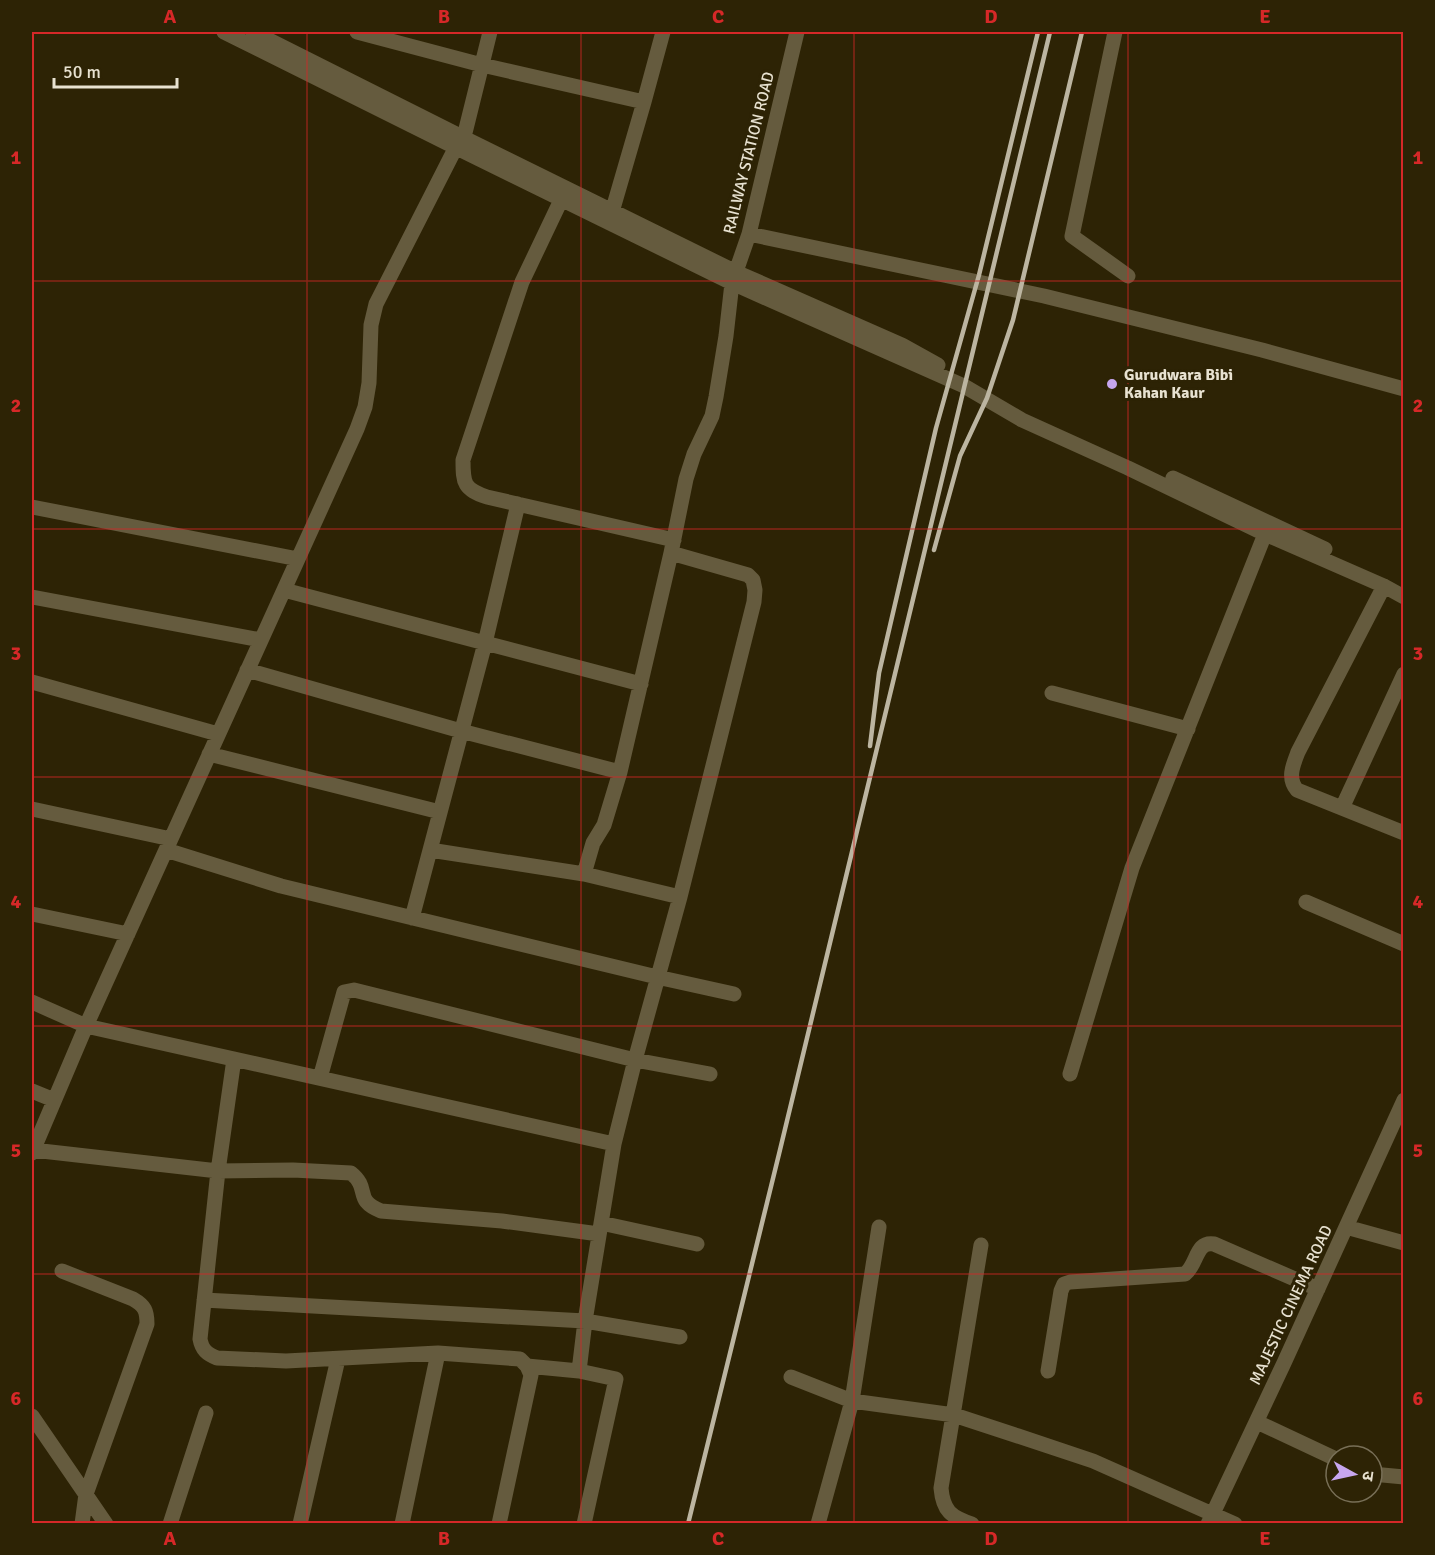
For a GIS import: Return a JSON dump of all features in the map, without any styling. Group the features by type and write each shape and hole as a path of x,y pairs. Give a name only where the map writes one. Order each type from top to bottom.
{"street":[{"path":"224,32 964,386 1022,420 1404,597"},
{"path":"253,32 562,198 611,216"},
{"path":"357,32 482,65 644,102"},
{"path":"490,32 460,145 376,304 371,325 369,383 365,407 357,429 86,1026 32,1151 218,1171 293,1170 351,1173 362,1185 364,1200 370,1207 381,1211 600,1229 697,1244"},
{"path":"611,216 663,32"},
{"name":"RAILWAY STATION ROAD","path":"584,874 593,843 604,825 620,772 686,479 694,454 712,416 734,277 749,234 797,32"},
{"path":"1115,32 1072,236 1128,276"},
{"path":"562,198 522,282 463,460 463,476 466,484 472,492 487,497 672,546 748,575 753,580 755,590 754,602 680,897 614,1144 579,1371"},
{"path":"749,234 1044,296 1262,350 1404,389"},
{"path":"734,277 902,345 1021,408 1404,587"},
{"path":"412,918 485,642 518,504"},
{"path":"32,507 298,559"},
{"path":"1070,1074 1132,868 1265,534"},
{"path":"1384,586 1298,752 1293,764 1291,780 1298,790 1404,833"},
{"path":"284,590 640,684"},
{"path":"32,597 261,640"},
{"path":"247,670 461,732 620,772"},
{"path":"1342,808 1404,674"},
{"path":"32,682 218,734"},
{"path":"1052,693 1188,729"},
{"path":"209,754 440,812"},
{"path":"32,809 168,844 281,886 734,994"},
{"path":"430,850 584,874 680,897"},
{"path":"1306,902 1404,944"},
{"path":"32,914 128,934"},
{"path":"320,1078 342,997 348,990 635,1060 710,1074"},
{"path":"32,1002 86,1026 614,1144"},
{"path":"234,1059 218,1171 200,1339 201,1348 207,1354 217,1358 286,1362 438,1353 520,1359 527,1366 531,1375 499,1524"},
{"path":"32,1091 54,1100"},
{"name":"MAJESTIC CINEMA ROAD","path":"1211,1518 1404,1100"},
{"path":"818,1524 852,1401 879,1227"},
{"path":"1346,1227 1404,1243"},
{"path":"1048,1371 1060,1291 1065,1284 1070,1282 1185,1274 1191,1269 1202,1245 1207,1243 1318,1289"},
{"path":"972,1524 950,1513 942,1502 941,1488 981,1245"},
{"path":"62,1271 134,1299 143,1304 147,1312 147,1324 86,1494 82,1524"},
{"path":"204,1299 585,1321 680,1337"},
{"path":"402,1524 438,1353"},
{"path":"300,1524 338,1359"},
{"path":"527,1366 579,1371 616,1378 584,1524"},
{"path":"791,1377 852,1401 954,1415 1093,1461 1211,1518 1235,1524"},
{"path":"170,1524 206,1413"},
{"path":"32,1416 106,1524"},
{"path":"1257,1422 1324,1453"},
{"path":"1384,1475 1404,1477"}],"railway":[{"path":"870,746 879,673 936,428 979,275 1038,32"},
{"path":"688,1524 1050,32"},
{"path":"934,550 960,456 987,398 1013,320 1082,32"}],"place":[{"name":"Gurudwara Bibi Kahan Kaur","path":"1112,384"}]}
